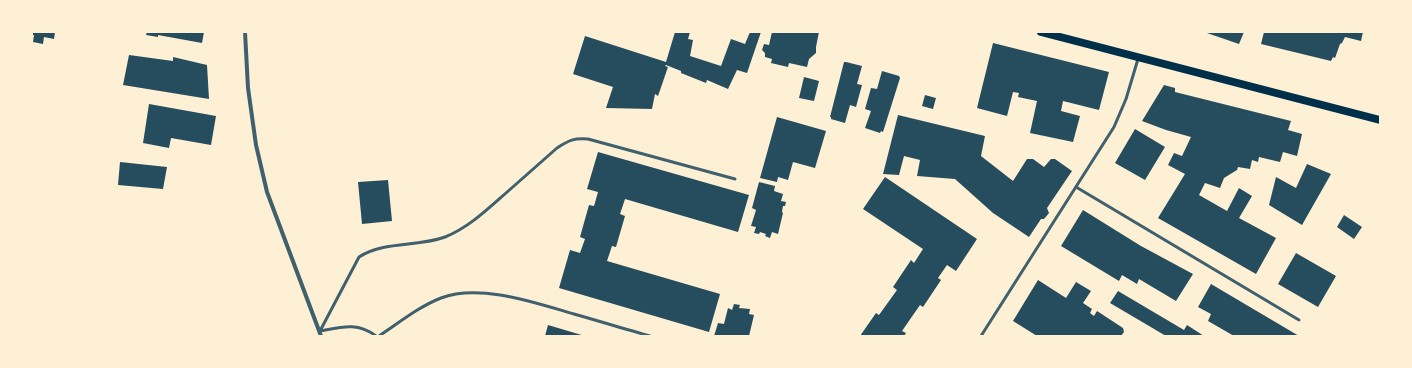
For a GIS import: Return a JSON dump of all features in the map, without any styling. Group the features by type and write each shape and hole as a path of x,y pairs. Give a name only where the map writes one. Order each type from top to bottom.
{"main road":[{"path":"1041,32 1380,120"}],"street":[{"path":"245,32 248,88 256,145 267,192 321,334"}],"lane":[{"path":"981,336 1114,127 1126,99 1139,58"},
{"path":"321,334 359,257 364,253 376,249 442,238 457,232 486,211 557,148 576,138 588,139 735,179"},
{"path":"1076,187 1299,320"},
{"path":"321,334 351,326 367,329 378,336 424,306 442,298 458,293 478,293 514,297 650,336"}],"building":[{"path":"32,32 55,32 54,39 44,37 43,44 33,42 34,35 32,35"},
{"path":"147,32 204,32 202,43 158,35 158,37 146,35"},
{"path":"675,32 690,32 688,39 693,40 690,56 721,66 731,39 745,44 750,32 761,32 747,73 737,70 728,89 707,80 706,83 666,65 665,66 668,67 658,96 655,94 652,109 606,108 613,87 573,74 585,36 666,62"},
{"path":"772,32 819,32 816,53 809,59 807,67 789,63 788,67 771,63 772,59 765,57 765,53 762,50 764,44 769,45"},
{"path":"1204,32 1244,32 1239,44"},
{"path":"1264,32 1363,32 1361,41 1345,37 1340,44 1335,58 1333,57 1331,61 1261,44"},
{"path":"993,43 1109,72 1099,110 1063,101 1061,111 1080,116 1073,142 1030,133 1037,101 1018,97 1019,93 1013,92 1007,116 977,108"},
{"path":"129,55 173,61 173,57 207,65 209,99 123,85"},
{"path":"844,62 862,66 857,84 862,85 856,107 850,105 845,123 831,119 830,117"},
{"path":"882,71 899,76 900,78 883,132 881,131 880,133 865,128 871,111 865,109 871,88 877,89"},
{"path":"804,77 819,81 814,101 799,98"},
{"path":"1164,85 1175,88 1175,92 1291,121 1288,130 1302,134 1297,156 1283,152 1280,162 1259,157 1258,162 1252,160 1250,169 1238,167 1237,170 1224,178 1220,188 1205,183 1199,195 1227,211 1239,188 1252,196 1239,218 1276,238 1256,274 1158,218 1185,174 1168,165 1174,153 1182,156 1191,137 1142,121"},
{"path":"925,95 936,98 933,109 922,106"},
{"path":"149,104 216,116 211,145 171,138 169,148 143,143"},
{"path":"898,115 985,136 981,156 1013,181 1027,159 1033,159 1044,167 1051,159 1055,159 1072,171 1047,208 1049,213 1044,219 1041,219 1029,237 993,213 955,179 917,176 920,160 904,156 899,175 883,174"},
{"path":"777,117 826,131 815,168 793,162 788,180 778,177 777,182 760,178"},
{"path":"1135,129 1165,147 1145,180 1115,163"},
{"path":"598,152 749,195 738,232 625,199 620,214 625,216 616,247 612,246 607,261 720,294 709,332 559,288 570,250 580,253 585,239 580,237 589,205 594,206 598,192 587,189"},
{"path":"120,162 167,167 163,189 118,185"},
{"path":"1307,164 1331,174 1302,225 1269,205 1276,177 1296,188"},
{"path":"885,177 977,239 956,271 947,265 938,278 941,280 923,307 920,305 902,331 906,333 904,336 860,336 876,313 879,315 897,290 893,287 911,260 914,263 923,249 863,209"},
{"path":"388,180 392,221 362,224 358,182"},
{"path":"759,182 775,186 774,191 783,194 781,201 786,202 785,206 783,206 783,213 778,234 772,232 770,238 765,236 766,234 760,232 759,234 754,233 756,227 751,226 756,210 752,208"},
{"path":"1083,210 1141,246 1193,274 1176,301 1139,279 1137,284 1122,275 1119,281 1061,246"},
{"path":"1344,215 1362,227 1354,239 1337,227"},
{"path":"1296,253 1336,276 1318,307 1278,284"},
{"path":"1038,280 1066,298 1076,282 1091,291 1083,303 1092,309 1090,313 1094,316 1097,311 1123,328 1124,332 1121,336 1037,336 1013,321"},
{"path":"1211,284 1299,336 1234,336 1208,321 1211,314 1198,307"},
{"path":"1118,291 1184,330 1187,325 1204,336 1166,336 1110,303"},
{"path":"734,304 740,305 739,308 750,309 749,314 754,315 749,336 714,336 718,323 724,324 728,308 732,310"},
{"path":"548,325 585,336 545,336"}]}
